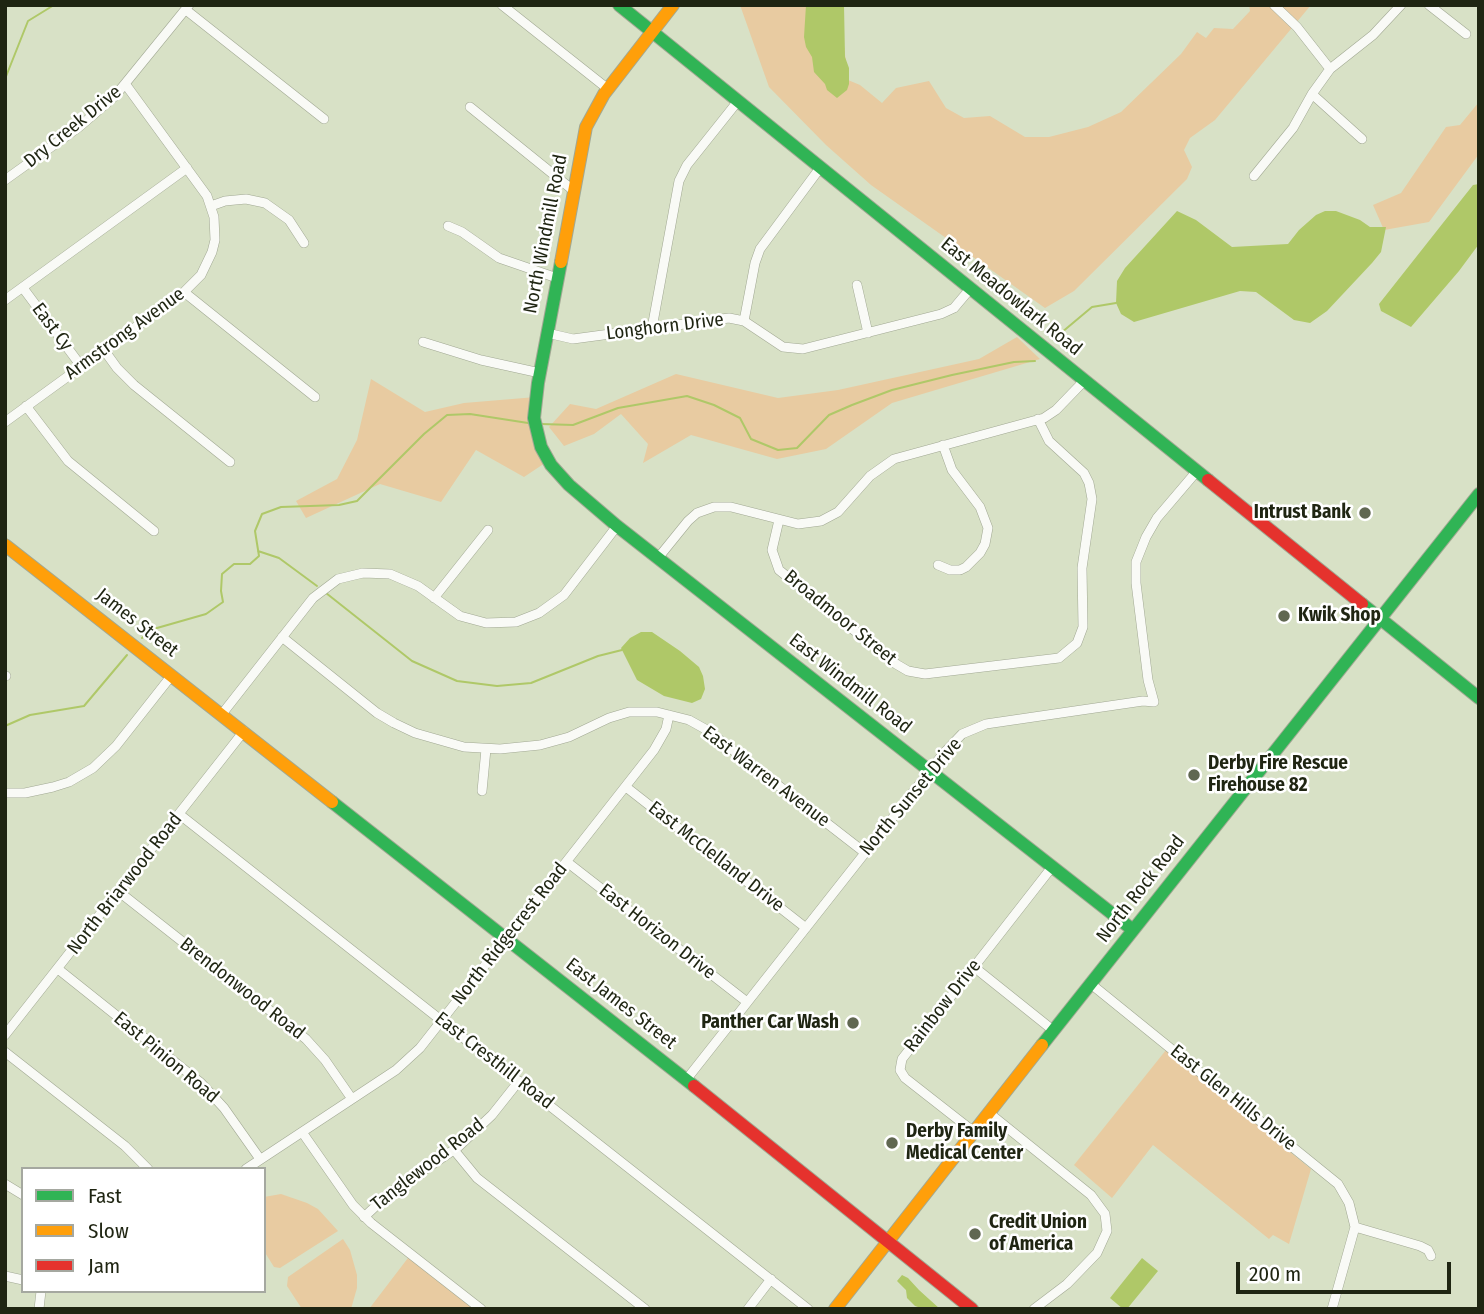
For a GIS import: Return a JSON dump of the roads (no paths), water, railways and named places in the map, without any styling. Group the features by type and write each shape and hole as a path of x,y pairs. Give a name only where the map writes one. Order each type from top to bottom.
{"street":[{"path":"502,5 608,89"},
{"name":"East Meadowlark Road","path":"619,5 1479,698"},
{"name":"North Windmill Road","path":"548,461 537,439 534,418 547,333 586,127 608,89 673,5"},
{"path":"1274,5 1297,27 1330,69"},
{"path":"1254,176 1293,128 1330,69 1373,35 1401,5"},
{"path":"1429,5 1466,34"},
{"path":"188,7 324,119"},
{"name":"Dry Creek Drive","path":"5,180 79,127 126,85 188,7"},
{"name":"Armstrong Avenue","path":"5,422 184,292 201,275 212,252 215,229 211,206 126,85"},
{"path":"1312,94 1362,139"},
{"path":"652,328 679,181 687,165 738,101"},
{"path":"470,107 574,191"},
{"path":"744,321 760,249 820,168"},
{"path":"5,300 187,169"},
{"path":"211,206 225,201 246,199 265,204 289,220 304,243"},
{"path":"448,226 462,232 499,258 557,278"},
{"path":"857,285 868,332"},
{"name":"East Cy","path":"23,288 81,366"},
{"name":"Longhorn Drive","path":"547,333 573,339 725,318 744,321 774,343 788,349 803,349 950,311 970,289"},
{"path":"184,292 315,397"},
{"path":"423,342 481,360 540,373"},
{"path":"104,350 134,385 230,462"},
{"path":"658,558 688,521 709,508 731,506 803,524 828,518 842,508 884,464 1038,419 1056,410 1084,381"},
{"path":"26,406 68,461 154,531"},
{"name":"Broadmoor Street","path":"779,520 772,550 779,570 908,671 925,674 1059,658 1076,643 1083,627 1083,552 1092,499 1084,474 1049,441 1038,419"},
{"path":"938,565 950,570 960,570 971,564 983,549 988,528 978,504 963,488 952,470 943,445"},
{"name":"East Windmill Road","path":"548,461 569,485 617,526 1133,930"},
{"name":"North Sunset Drive","path":"686,1080 864,852 962,734 986,724 1143,701 1154,702 1148,680 1136,583 1136,562 1157,519 1197,471"},
{"name":"North Rock Road","path":"835,1309 1479,494"},
{"path":"222,714 313,598 329,584 368,572 390,574 410,581 451,611 473,621 504,624 529,618 564,595 617,526"},
{"path":"434,598 488,530"},
{"name":"James Street","path":"5,545 244,732"},
{"name":"East Warren Avenue","path":"282,637 377,713 394,723 442,742 486,749 514,748 555,741 629,712 646,711 689,720 707,730 864,852"},
{"path":"5,793 53,788 91,769 116,746 172,675"},
{"name":"North Ridgecrest Road","path":"249,1167 405,1062 442,1020 626,787 654,750 666,729 669,715"},
{"name":"North Briarwood Road","path":"5,1035 244,732"},
{"name":"East James Street","path":"244,732 972,1309"},
{"path":"482,791 486,749"},
{"name":"East McClelland Drive","path":"626,787 806,928"},
{"name":"East Cresthill Road","path":"179,814 808,1309"},
{"name":"East Horizon Drive","path":"567,862 747,1002"},
{"name":"Rainbow Drive","path":"974,1132 905,1078 900,1070 902,1059 1052,867"},
{"name":"Brendonwood Road","path":"118,891 306,1039 325,1060 352,1099"},
{"path":"974,967 1054,1031"},
{"name":"East Pinion Road","path":"58,969 201,1083 224,1108 260,1159"},
{"name":"East Glen Hills Drive","path":"1091,984 1331,1177 1349,1203 1355,1227"},
{"path":"5,1052 125,1146 146,1167"},
{"name":"Tanglewood Road","path":"364,1217 390,1193 454,1150 488,1119 519,1082"},
{"path":"989,1113 1091,1195 1105,1214 1107,1231 1097,1253 1067,1284 1034,1309"},
{"path":"302,1132 343,1193 364,1217 481,1309"},
{"path":"454,1150 477,1178 645,1309"},
{"path":"5,1184 21,1194"},
{"path":"1332,1309 1355,1227 1420,1246 1432,1256"},
{"path":"748,1309 771,1279"}],"waterway":[{"path":"5,79 28,21 54,5"},
{"path":"1055,338 1092,307 1116,303"},
{"path":"541,424 573,425 618,408 687,396 740,418 751,439 778,450 797,448 829,415 892,390 1014,362 1035,361"},
{"path":"142,638 150,630 206,614 223,602 222,574 234,564 250,564 259,556 255,531 262,514 281,507 339,505 357,501 424,434 447,415 470,414 528,423"},
{"path":"258,551 279,558 317,586"},
{"path":"326,593 412,661 457,681 497,686 531,683 598,656 622,650"},
{"path":"5,726 30,715 84,706 127,655"}],"place":[{"name":"Intrust Bank","path":"1365,513"},
{"name":"Kwik Shop","path":"1284,616"},
{"name":"Derby Fire Rescue Firehouse 82","path":"1194,775"},
{"name":"Panther Car Wash","path":"853,1023"},
{"name":"Derby Family Medical Center","path":"892,1143"},
{"name":"Credit Union of America","path":"975,1234"}]}
